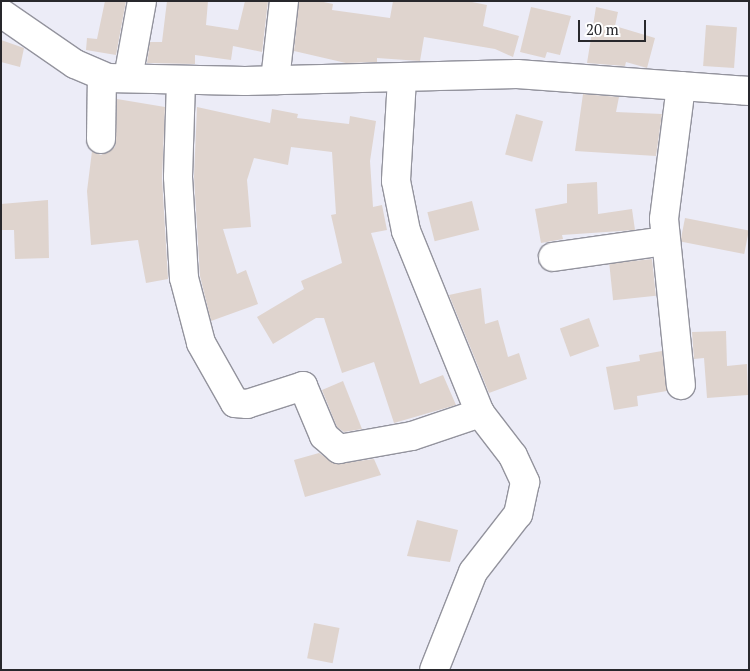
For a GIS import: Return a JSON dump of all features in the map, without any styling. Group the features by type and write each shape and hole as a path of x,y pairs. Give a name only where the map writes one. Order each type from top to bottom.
{"street":[{"path":"101,139 115,77 142,1"},
{"path":"275,80 284,1"},
{"path":"1,13 63,57 115,77 181,81 402,79 517,74 749,91"},
{"path":"402,79 396,174 402,216 480,413 521,470 526,491 518,514 473,572 434,670"},
{"path":"181,81 178,177 184,278 201,343 235,403 247,404 304,386 324,436 339,449 412,436 480,413"},
{"path":"681,86 665,199 666,241 681,385"},
{"path":"553,256 666,241"}],"building":[{"path":"105,1 126,1 116,55 86,50 87,38 97,39"},
{"path":"167,1 208,1 206,25 238,30 245,1 268,1 262,52 233,46 231,60 195,55 195,64 147,63 150,42 162,42"},
{"path":"299,1 319,1 333,4 332,10 390,18 393,1 467,1 487,5 483,26 519,36 513,57 495,49 424,37 420,61 377,58 377,62 346,63 294,51"},
{"path":"531,7 571,16 560,55 547,52 545,58 520,52"},
{"path":"596,7 618,12 615,26 655,38 647,68 626,62 625,66 587,63"},
{"path":"706,25 737,27 734,68 703,66"},
{"path":"1,40 24,48 20,67 1,62"},
{"path":"583,94 619,97 616,112 662,114 656,156 575,151"},
{"path":"117,99 165,107 162,178 168,279 146,283 138,240 91,245 87,191 92,151 101,155 115,147"},
{"path":"197,107 270,123 272,109 298,114 297,118 349,124 350,116 376,121 370,161 373,207 382,205 387,230 371,233 420,384 443,375 456,405 394,423 374,362 342,373 324,318 316,318 273,344 257,317 304,289 301,281 342,263 331,215 336,214 332,152 291,147 288,165 254,158 247,180 251,227 223,229 237,274 246,270 258,304 211,321 200,276 194,177"},
{"path":"516,114 543,121 532,162 505,155"},
{"path":"597,182 598,214 632,209 635,230 562,235 563,239 541,243 535,209 567,203 567,184"},
{"path":"48,200 49,258 15,259 14,230 1,230 1,204"},
{"path":"472,201 479,230 435,241 427,212"},
{"path":"685,218 749,230 744,254 680,242"},
{"path":"652,259 656,296 613,300 609,263"},
{"path":"481,288 485,324 498,320 508,357 519,353 527,379 489,393 449,295"},
{"path":"589,318 599,346 570,357 560,329"},
{"path":"726,331 727,366 747,364 748,395 707,398 704,358 694,359 692,332"},
{"path":"662,351 667,391 637,396 638,406 614,410 606,367 640,361 639,355"},
{"path":"343,381 362,429 344,432 337,427 322,390"},
{"path":"319,453 335,464 374,459 381,475 305,497 294,460"},
{"path":"417,520 458,530 450,562 407,556"},
{"path":"314,623 340,628 333,663 307,658"}]}
